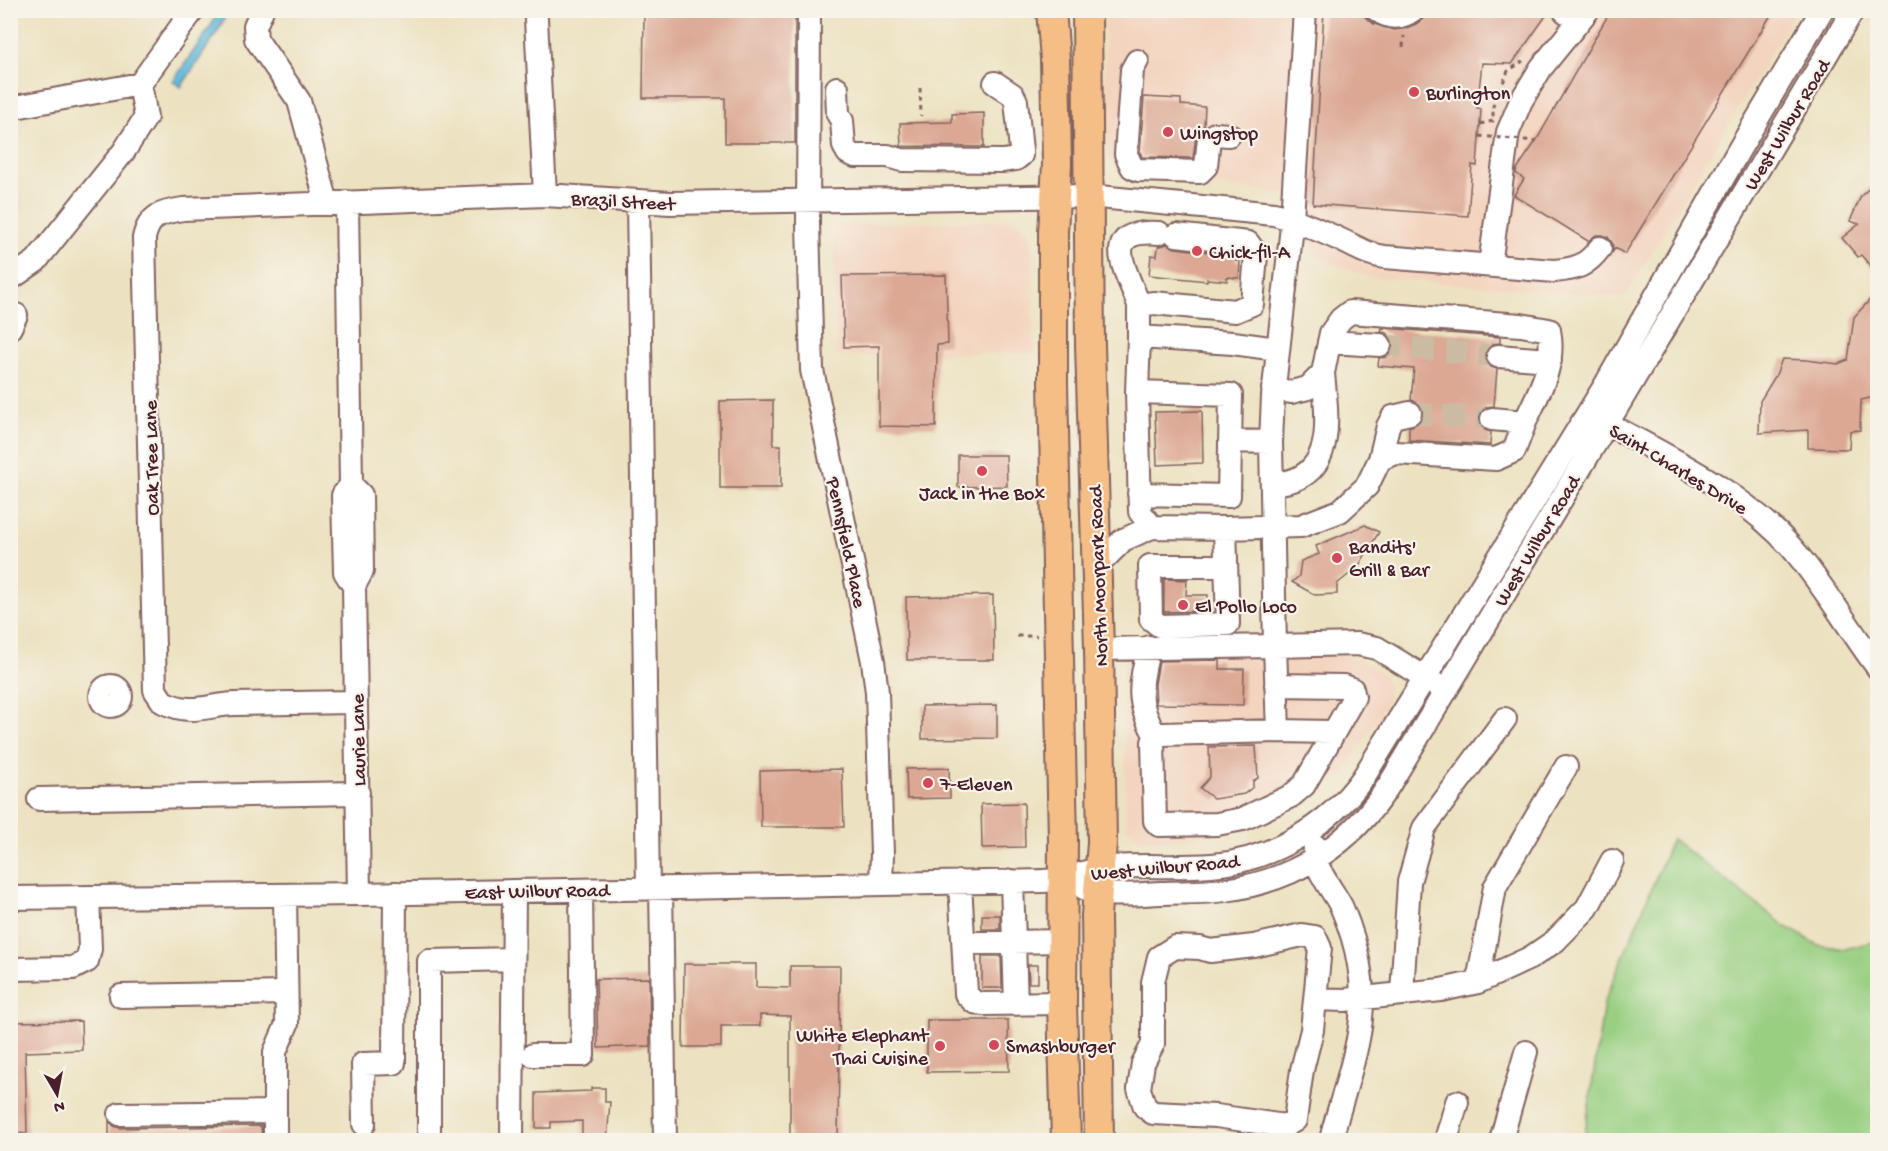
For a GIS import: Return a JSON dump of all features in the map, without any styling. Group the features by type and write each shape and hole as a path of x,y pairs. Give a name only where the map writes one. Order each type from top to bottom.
{"main road":[{"name":"North Moorpark Road","path":"1051,10 1055,59 1057,164 1053,232 1053,383 1066,1140"},
{"name":"North Moorpark Road","path":"1087,10 1090,345 1102,843 1098,881 1099,1140"}],"street":[{"path":"10,108 140,84 193,10"},
{"name":"Laurie Lane","path":"262,10 255,26 256,39 299,101 337,203 351,485 343,495 345,572 354,586 359,894"},
{"name":"Pennsfield Place","path":"809,10 812,370 878,692 881,884"},
{"path":"1278,731 1271,442 1273,389 1292,219 1305,10"},
{"path":"1377,10 1396,18 1405,16 1413,10"},
{"name":"West Wilbur Road","path":"1063,879 1225,890 1269,880 1315,859 1337,845 1358,827 1379,801 1445,691 1822,10"},
{"name":"West Wilbur Road","path":"1098,881 1243,860 1270,851 1297,837 1330,815 1351,795 1424,677 1597,418 1853,10"},
{"path":"1490,265 1508,132 1521,101 1573,11"},
{"path":"536,19 545,195"},
{"path":"1137,61 1132,70 1126,154 1132,167 1138,170 1200,172 1206,165 1209,138 1215,134 1229,135"},
{"path":"837,88 838,114 832,121 834,157 839,165 888,164 902,160 1003,161 1016,159 1021,155 1016,101 1013,94 995,83"},
{"path":"10,279 36,261 124,151 144,122 146,117 140,84"},
{"name":"Brazil Street","path":"158,215 183,209 545,195 638,202 689,203 1089,196 1274,214 1292,219 1373,255 1554,271 1571,270 1591,260 1600,248"},
{"path":"638,202 655,888 665,1140"},
{"name":"Oak Tree Lane","path":"158,215 147,225 144,238 159,692"},
{"path":"1140,305 1154,303 1235,311 1252,304 1256,254 1248,243 1144,232 1131,236 1124,241 1121,248 1121,260 1140,305 1137,393 1139,494 1140,512 1152,527"},
{"path":"1233,343 1235,311"},
{"path":"1273,484 1295,480 1310,471 1320,457 1327,425 1323,373 1329,342 1331,333 1350,312 1521,325 1549,330 1552,346 1549,371 1514,451 1496,459 1396,453 1380,459"},
{"path":"1139,337 1233,343 1277,349"},
{"path":"1329,342 1380,345"},
{"path":"1498,356 1550,360"},
{"path":"1273,389 1292,392 1308,388 1323,373"},
{"path":"1137,393 1231,395 1229,496 1139,494"},
{"path":"1095,567 1123,540 1152,527 1301,526 1340,511 1367,486 1380,459 1388,426 1393,417 1410,413"},
{"name":"Saint Charles Drive","path":"1597,418 1732,496 1769,526 1792,549 1878,668"},
{"path":"1492,419 1525,422"},
{"path":"1230,441 1271,442"},
{"path":"1225,528 1226,566"},
{"path":"1099,649 1357,644 1377,648 1445,691"},
{"path":"1149,647 1141,682 1141,696 1145,718 1156,736"},
{"path":"118,690 131,684 159,692 183,709 199,710 232,704 356,702"},
{"path":"1276,684 1344,686 1352,689 1354,697 1304,785 1291,796 1243,819 1217,824 1159,825 1155,820 1153,741 1156,736 1278,731 1333,732"},
{"path":"1402,993 1408,882 1424,828 1505,719"},
{"path":"1478,981 1495,887 1566,767"},
{"path":"39,799 358,793"},
{"path":"1331,1140 1356,1056 1361,1028 1362,999 1360,966 1351,932 1340,905 1315,859 1316,840 1353,807 1351,795"},
{"path":"1316,999 1362,999 1441,990 1478,981 1530,958 1555,941 1587,908 1612,861"},
{"name":"East Wilbur Road","path":"10,898 581,890 1063,879"},
{"path":"1012,881 1016,1004"},
{"path":"960,882 966,994 974,1002 1062,1003"},
{"path":"533,1055 583,1054 581,890"},
{"path":"512,1140 514,891"},
{"path":"364,1124 363,1064 394,1063 395,893"},
{"path":"275,1140 275,1052 287,1024 285,895"},
{"path":"10,969 73,968 87,961 90,949 88,897"},
{"path":"1302,935 1315,937 1320,948 1316,999 1295,1120 1285,1126 1216,1116 1153,1113 1146,1107 1139,1089 1143,1063 1152,1044 1153,982 1159,957 1169,950 1183,947 1210,951 1254,946 1302,935"},
{"path":"964,943 1063,941"},
{"path":"429,1131 429,960 513,958"},
{"path":"121,996 286,993"},
{"path":"1501,1140 1526,1052"},
{"path":"1446,1140 1457,1102"},
{"path":"120,1114 275,1112"}],"path":[{"path":"920,88 921,116"},
{"path":"1479,136 1536,141"},
{"path":"1017,636 1042,636"}],"shaded area":[{"path":"1104,11 1796,11 1625,297 1367,277 1316,256 1307,217 1307,196 1150,178 1117,167 1108,157"},
{"path":"1016,220 1029,231 1032,238 1034,353 836,356 834,232 841,224"},
{"path":"1248,633 1247,652 1342,654 1361,661 1386,676 1388,700 1384,708 1344,773 1272,818 1234,831 1171,841 1141,839 1126,828 1123,658 1133,638"}],"green space":[{"path":"1672,839 1785,926 1818,945 1845,949 1876,941 1878,944 1877,1140 1584,1140 1604,1003"}],"water":[{"path":"228,11 218,31 181,87 173,81 218,12"}],"building":[{"path":"644,10 795,10 795,143 725,143 725,98 643,98"},
{"path":"1324,10 1364,10 1365,17 1374,24 1394,30 1416,24 1425,17 1426,10 1550,10 1512,64 1482,63 1477,108 1481,109 1477,166 1472,165 1468,216 1313,204"},
{"path":"1611,10 1774,10 1625,254 1615,248 1612,253 1613,244 1608,237 1596,235 1588,241 1514,195 1524,179 1516,173 1517,169 1536,141"},
{"path":"1144,97 1181,99 1181,105 1205,107 1204,125 1196,136 1193,158 1142,157 1140,152"},
{"path":"984,113 984,147 901,146 900,123 952,122 952,114"},
{"path":"1878,180 1878,275 1842,238 1859,224 1850,221 1861,196"},
{"name":"Chick-fil-A","path":"1167,244 1175,248 1237,255 1236,261 1240,261 1239,278 1227,277 1227,281 1207,279 1207,281 1149,275 1151,255 1157,256 1158,247"},
{"path":"946,275 948,344 937,345 936,427 879,426 879,346 844,347 842,276"},
{"path":"1878,291 1878,387 1870,398 1861,400 1860,430 1850,431 1849,449 1808,448 1808,430 1759,433 1760,401 1776,375 1782,359 1838,364 1848,360 1854,317"},
{"path":"1382,328 1500,337 1500,343 1492,344 1485,354 1486,362 1497,369 1494,406 1486,407 1479,417 1480,425 1491,432 1490,445 1409,440 1409,427 1419,423 1423,416 1420,404 1411,400 1414,369 1378,366 1379,358 1387,357 1392,352 1393,346 1392,338 1387,333 1381,332"},
{"path":"773,400 773,445 781,445 781,488 720,488 720,401"},
{"path":"1202,411 1203,463 1157,465 1155,412"},
{"name":"Jack in the Box","path":"958,455 1006,455 1007,486 958,487"},
{"name":"Bandits' Grill & Bar","path":"1365,525 1379,532 1358,567 1337,584 1337,594 1315,595 1292,582 1299,576 1301,561 1319,554 1316,546"},
{"name":"El Pollo Loco","path":"1164,579 1187,580 1186,595 1208,595 1208,611 1164,612"},
{"path":"993,595 994,660 907,660 906,597"},
{"path":"1220,660 1220,669 1244,669 1243,705 1156,704 1155,684 1159,661"},
{"path":"997,705 997,738 922,739 922,706"},
{"path":"1256,746 1258,778 1253,781 1253,787 1244,794 1214,799 1200,788 1210,777 1209,747"},
{"name":"7-Eleven","path":"949,768 950,798 907,799 906,769"},
{"path":"842,769 844,827 761,827 760,771"},
{"path":"1024,803 1025,847 982,848 981,804"},
{"path":"982,915 1000,915 1000,929 982,929"},
{"path":"982,956 1001,956 1002,988 982,988"},
{"path":"684,964 756,964 756,987 790,988 790,966 840,966 838,1140 790,1140 790,1016 760,1015 760,1026 721,1026 721,1047 683,1047"},
{"path":"1028,965 1038,965 1038,983 1029,983"},
{"path":"649,978 650,1046 598,1048 596,979"},
{"path":"927,1020 1008,1020 1009,1071 927,1072"},
{"path":"81,1021 82,1050 25,1052 27,1133 10,1134 10,1022"},
{"path":"591,1088 605,1088 605,1102 610,1102 607,1140 582,1140 582,1121 551,1122 551,1128 536,1128 536,1093 591,1091"},
{"path":"109,1121 120,1128 261,1126 262,1140 109,1140"}],"tunnel":[{"path":"1380,345 1498,356"},
{"path":"1410,413 1492,419"}],"place":[{"name":"Burlington","path":"1414,92"},
{"name":"Wingstop","path":"1168,132"},
{"name":"Chick-fil-A","path":"1197,251"},
{"name":"Jack in the Box","path":"982,471"},
{"name":"Bandits' Grill & Bar","path":"1337,558"},
{"name":"El Pollo Loco","path":"1183,605"},
{"name":"7-Eleven","path":"928,783"},
{"name":"Smashburger","path":"994,1045"},
{"name":"White Elephant Thai Cuisine","path":"940,1046"}]}
